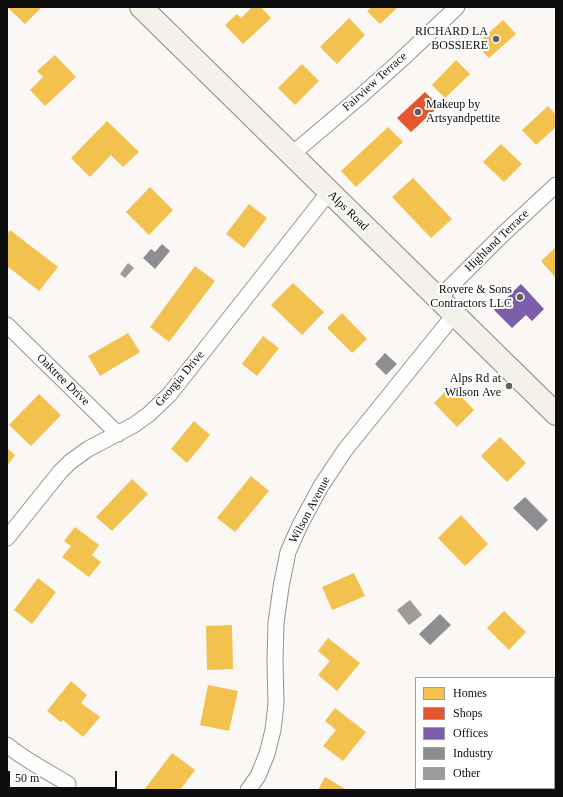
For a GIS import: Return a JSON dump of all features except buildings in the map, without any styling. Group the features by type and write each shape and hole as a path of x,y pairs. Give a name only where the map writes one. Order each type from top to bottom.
{"main road":[{"name":"Alps Road","path":"141,7 556,414"}],"street":[{"name":"Fairview Terrace","path":"291,155 394,66 457,7"},
{"name":"Highland Terrace","path":"438,299 500,237 556,185"},
{"name":"Georgia Drive","path":"7,538 60,472 70,462 88,449 134,425 149,414 169,395 329,192"},
{"name":"Wilson Avenue","path":"248,790 258,776 267,754 273,730 276,704 276,624 288,552 300,525 321,486 345,450 454,314"},
{"name":"Oaktree Drive","path":"7,325 118,434"},
{"path":"7,744 28,760 68,784"}],"place":[{"name":"RICHARD LA BOSSIERE","path":"496,39"},
{"name":"Makeup by Artsyandpettite","path":"418,112"},
{"name":"Rovere & Sons Contractors LLC","path":"520,297"},
{"name":"Alps Rd at Wilson Ave","path":"509,386"}]}
